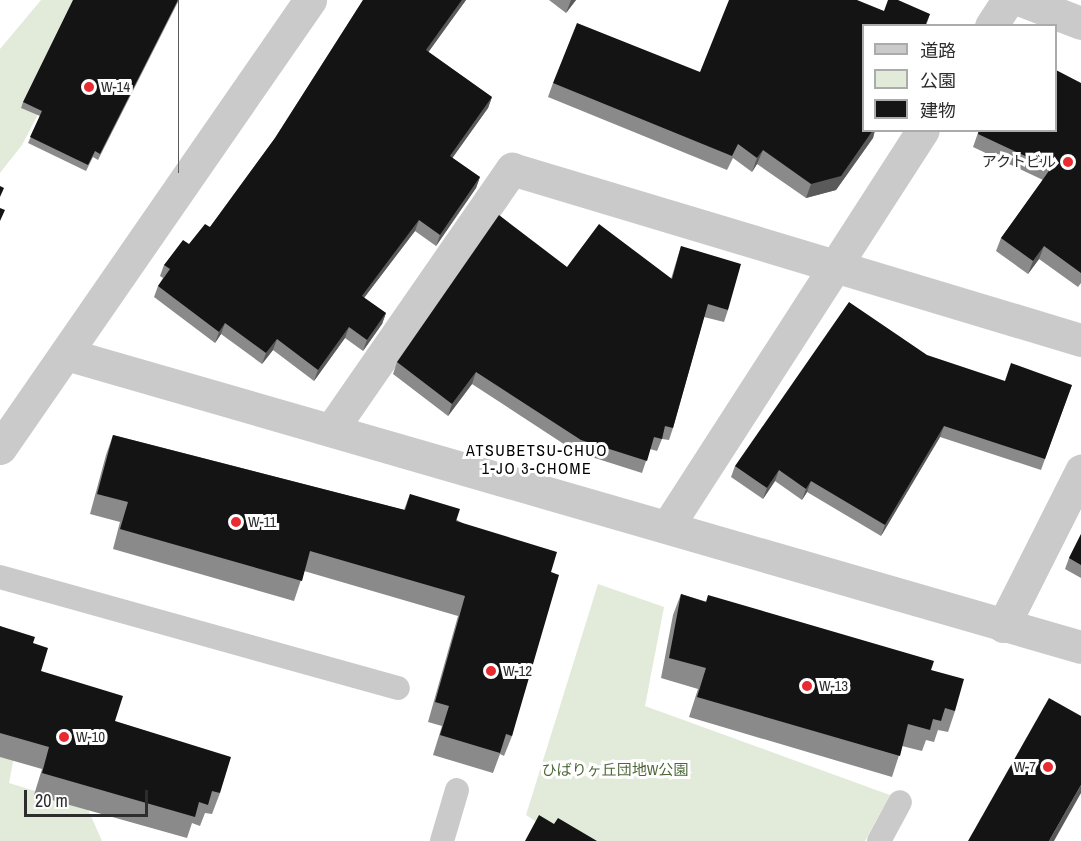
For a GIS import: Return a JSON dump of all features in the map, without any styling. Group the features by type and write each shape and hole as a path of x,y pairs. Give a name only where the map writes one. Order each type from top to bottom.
{"street":[{"path":"0,448 310,0"},
{"path":"992,24 1008,0"},
{"path":"1021,0 1081,23"},
{"path":"667,527 922,132"},
{"path":"331,430 512,169 833,269 1081,340"},
{"path":"66,354 1081,647"},
{"path":"1004,626 1081,471"}],"lane":[{"path":"0,577 398,688"},
{"path":"442,841 458,790"},
{"path":"879,841 900,802"}],"green space":[{"path":"41,0 98,0 22,145 0,173 0,49"},
{"name":"ひばりヶ丘団地W公園","path":"598,584 664,607 645,706 890,795 865,841 566,841 526,815"},
{"path":"0,750 15,752 9,783 87,807 102,841 0,841"}],"building":[{"name":"W-14","path":"73,0 178,0 100,154 95,151 88,165 30,137 42,111 23,102"},
{"path":"363,0 462,0 426,50 492,97 450,156 480,177 440,235 419,220 362,296 386,313 367,340 349,327 318,370 277,339 266,353 225,323 219,332 158,286 170,269 164,265 183,240 189,244 205,224 210,227 275,138"},
{"path":"729,0 857,0 884,11 888,0 898,0 930,14 926,24 862,24 862,132 872,132 841,176 811,184 763,150 757,158 738,144 732,156 553,83 577,23 700,72"},
{"path":"1057,71 1081,83 1081,273 1044,246 1033,261 1001,238 1051,168 978,134 978,132 1057,132"},
{"path":"0,208 5,210 0,221"},
{"path":"499,215 567,267 599,224 672,279 681,246 741,264 728,310 708,304 673,428 665,426 662,439 654,437 647,461 581,440 476,372 452,404 397,362"},
{"path":"849,302 927,355 1005,381 1011,363 1072,385 1045,459 944,426 885,525 811,481 806,489 779,470 767,488 735,466"},
{"path":"113,435 405,510 410,494 460,509 456,521 557,552 551,572 559,575 512,736 506,734 500,753 440,735 449,706 435,702 465,596 310,551 302,581 120,529 128,502 97,494"},
{"path":"1081,534 1081,565 1069,558"},
{"name":"W-13","path":"681,594 706,602 708,595 934,661 931,670 964,679 955,711 945,708 941,721 933,719 930,730 908,724 900,756 697,697 706,668 669,658"},
{"name":"W-10","path":"0,626 35,637 33,643 48,648 41,671 123,696 115,721 231,757 220,793 212,791 208,805 199,802 195,817 42,773 49,747 0,733"},
{"name":"W-7","path":"1049,698 1081,716 1081,785 1049,841 968,841"},
{"path":"539,815 554,824 558,818 597,841 525,841"}],"place":[{"name":"W-14","path":"89,87"},
{"name":"アクトビル","path":"1068,162"},
{"name":"W-11","path":"236,522"},
{"name":"W-12","path":"491,671"},
{"name":"W-13","path":"807,686"},
{"name":"W-10","path":"64,737"},
{"name":"W-7","path":"1048,767"}],"district":[{"name":"ATSUBETSU-CHUO 1-JO 3-CHOME","path":"537,459"}]}
